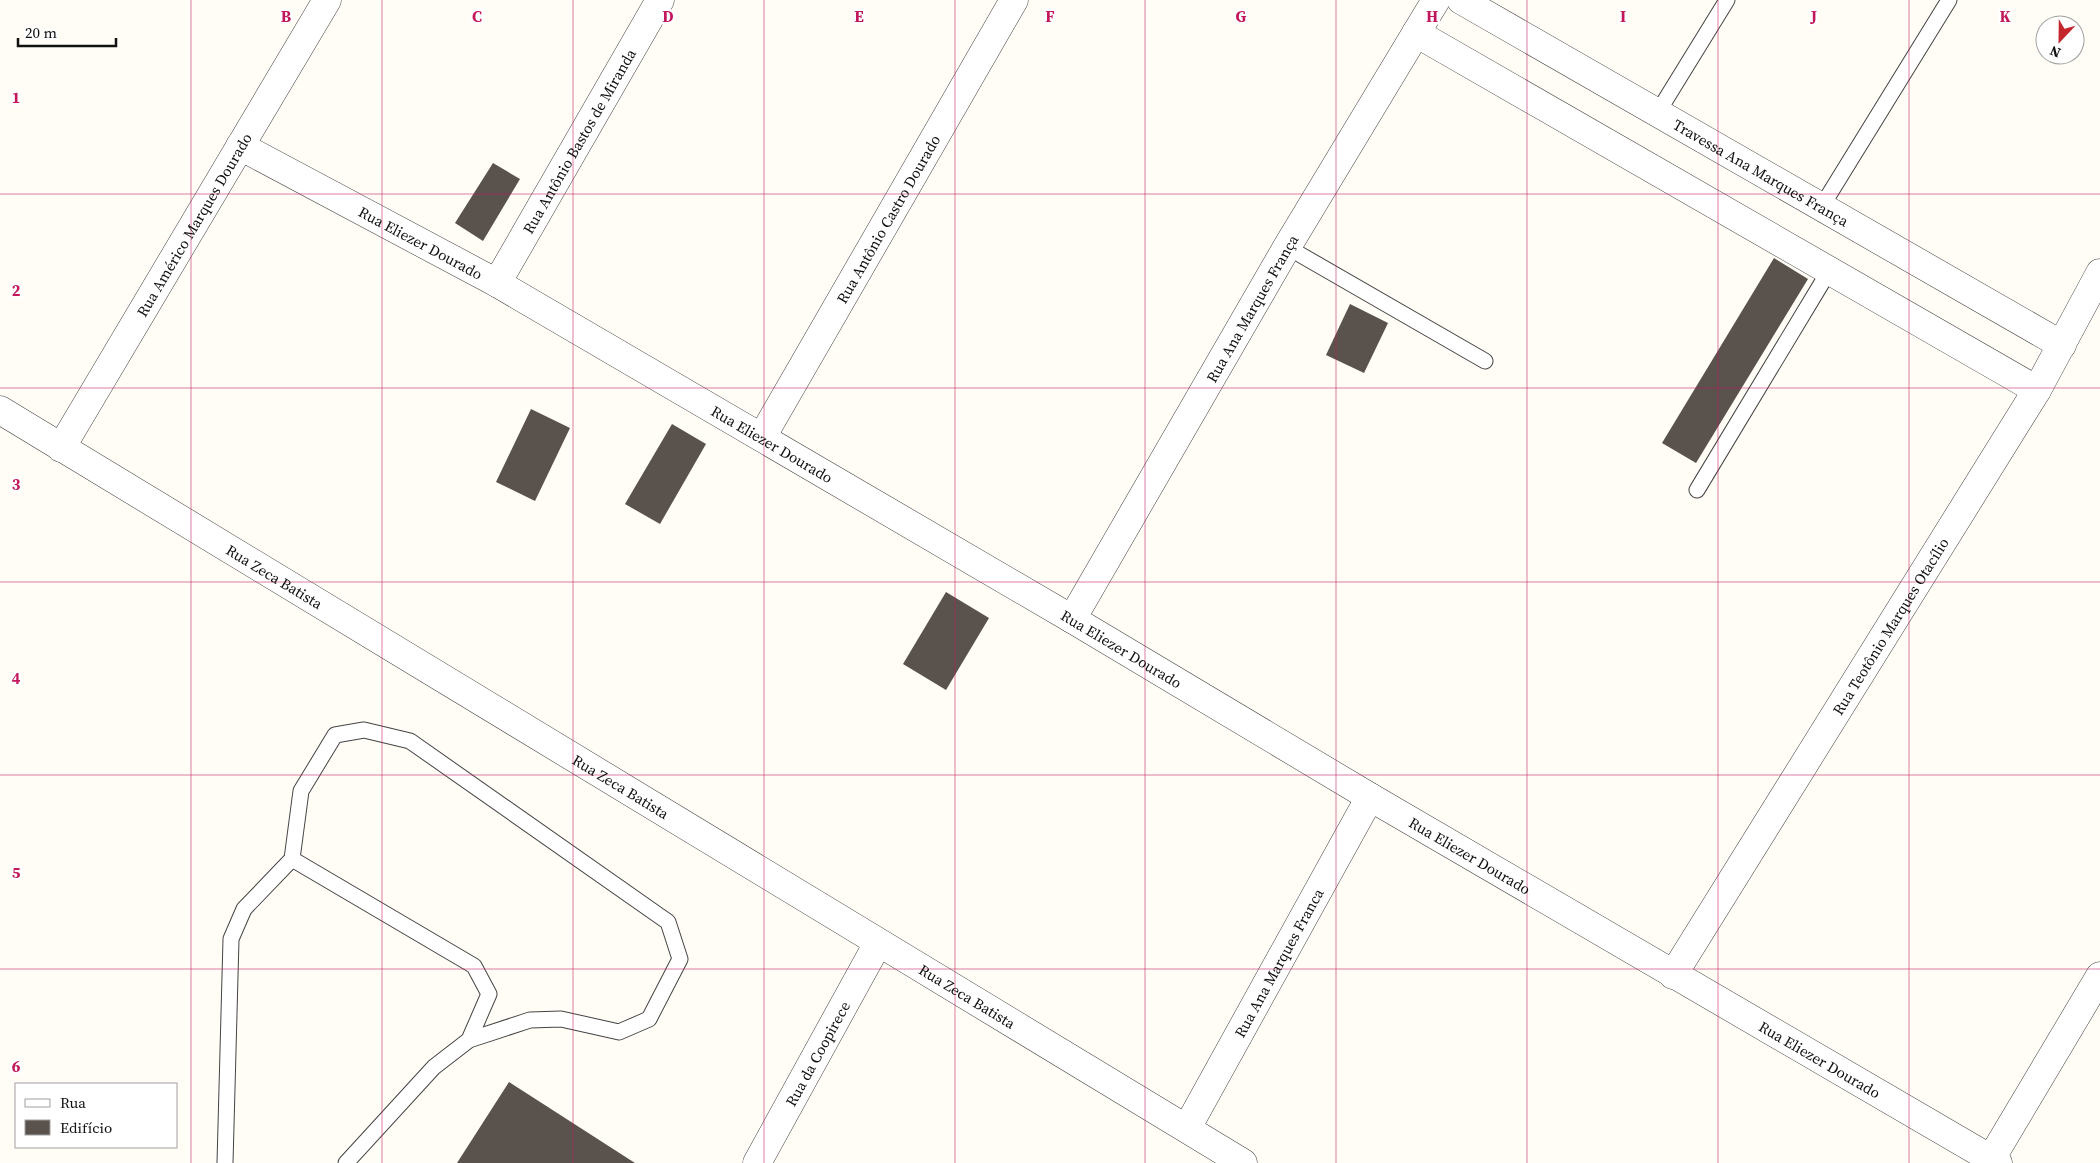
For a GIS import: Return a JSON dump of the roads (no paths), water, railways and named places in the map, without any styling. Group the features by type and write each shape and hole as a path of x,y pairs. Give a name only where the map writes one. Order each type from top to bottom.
{"street":[{"name":"Rua Américo Marques Dourado","path":"61,448 327,0"},
{"name":"Rua Antônio Bastos de Miranda","path":"498,283 660,0"},
{"name":"Rua Antônio Castro Dourado","path":"762,437 1014,0"},
{"name":"Rua Ana Marques França","path":"1072,619 1287,247 1436,0"},
{"name":"Travessa Ana Marques França","path":"1461,0 2062,345"},
{"path":"1416,33 2036,390"},
{"name":"Rua Eliezer Dourado","path":"240,146 498,283 1072,619 1673,975 1994,1161"},
{"name":"Rua Teotônio Marques Otacílio","path":"1673,975 2036,390 2100,273"},
{"name":"Rua Zeca Batista","path":"0,410 1243,1163"},
{"name":"Rua Ana Marques Franca","path":"1187,1128 1370,797"},
{"name":"Rua da Coopirece","path":"757,1163 878,943"},
{"path":"1994,1161 2100,976"}],"lane":[{"path":"1658,112 1727,0"},
{"path":"1822,206 1949,0"},
{"path":"1287,247 1485,361"},
{"path":"1697,490 1829,271"},
{"path":"225,1163 231,939 244,909 292,859 301,791 335,735 364,730 410,741 668,922 680,959 649,1019 619,1032 561,1019 530,1020 469,1040 434,1068 346,1163"},
{"path":"292,859 474,966 489,994 469,1040"}]}
